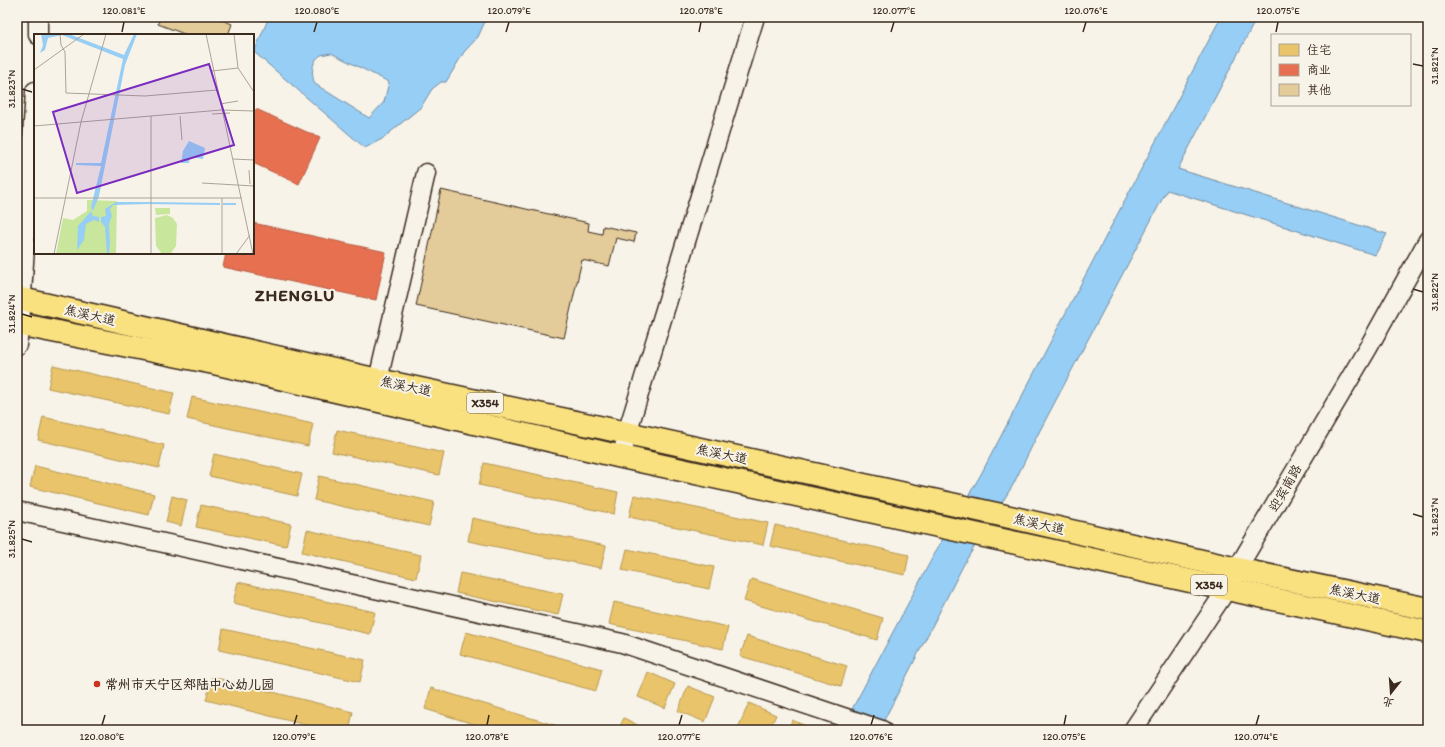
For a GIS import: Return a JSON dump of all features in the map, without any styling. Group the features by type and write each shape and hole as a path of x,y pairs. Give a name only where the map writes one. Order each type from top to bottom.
{"main road":[{"name":"焦溪大道","path":"19,298 378,380 1001,515 1237,569 1428,609"},
{"name":"焦溪大道","path":"18,332 214,363 622,457 1428,632"}],"street":[{"path":"38,17 38,34"},
{"path":"622,457 627,433 756,17"},
{"path":"18,332 19,298 34,104"},
{"path":"378,380 426,173"},
{"name":"迎宾南路","path":"1133,730 1227,589 1237,569 1368,348 1428,240"},
{"path":"17,510 622,643 844,716 882,730"}],"water":[{"path":"269,17 487,17 478,37 464,52 446,82 441,82 432,89 421,107 382,139 365,148 254,52","holes":["331,53 389,82 384,102 369,118 315,84 313,68 315,61 321,55"]},
{"path":"1221,17 1257,17 1178,169 1387,234 1375,255 1167,190 1037,436 1013,485 965,562 879,730 841,730 938,547 980,476"}],"building: 住宅":[{"path":"53,365 174,393 169,414 48,388"},
{"path":"192,397 313,424 308,446 187,419"},
{"path":"43,417 164,445 159,468 38,440"},
{"path":"337,430 444,453 439,475 332,452"},
{"path":"214,454 302,474 297,496 209,476"},
{"path":"484,463 618,492 614,514 479,485"},
{"path":"35,466 154,494 149,515 30,487"},
{"path":"319,476 434,502 429,526 314,500"},
{"path":"634,495 768,523 763,545 629,517"},
{"path":"172,496 187,500 181,526 166,522"},
{"path":"201,505 291,524 286,546 196,527"},
{"path":"472,518 606,546 601,568 468,541"},
{"path":"775,525 909,555 905,575 770,546"},
{"path":"307,530 421,555 416,578 302,552"},
{"path":"627,549 714,567 709,589 622,570"},
{"path":"460,573 563,594 558,615 456,593"},
{"path":"751,579 883,618 877,640 744,601"},
{"path":"238,582 375,612 370,634 233,603"},
{"path":"614,602 728,627 723,649 609,624"},
{"path":"223,629 365,660 360,682 219,650"},
{"path":"466,632 602,669 596,691 460,654"},
{"path":"747,636 847,666 841,686 740,656"},
{"path":"648,672 675,684 665,708 638,697"},
{"path":"212,677 353,712 349,730 326,730 206,700"},
{"path":"688,686 715,697 705,722 678,711"},
{"path":"431,688 571,730 493,730 425,709"},
{"path":"749,703 776,715 769,730 743,730 738,728"},
{"path":"624,718 647,730 618,730"},
{"path":"792,720 815,730 788,730"}],"building: 商业":[{"path":"256,109 320,138 299,184 254,163 254,113"},
{"path":"254,223 386,252 376,300 223,267 226,254 254,254"}],"building: 其他":[{"path":"160,17 215,17 232,24 228,34 184,34 158,24"},
{"path":"441,190 589,223 588,231 602,234 603,226 636,233 634,242 616,238 609,266 582,260 564,338 416,306"}],"place":[{"name":"常州市天宁区郑陆中心幼儿园","path":"97,684"}],"district":[{"name":"ZHENGLU","path":"295,295"}]}
